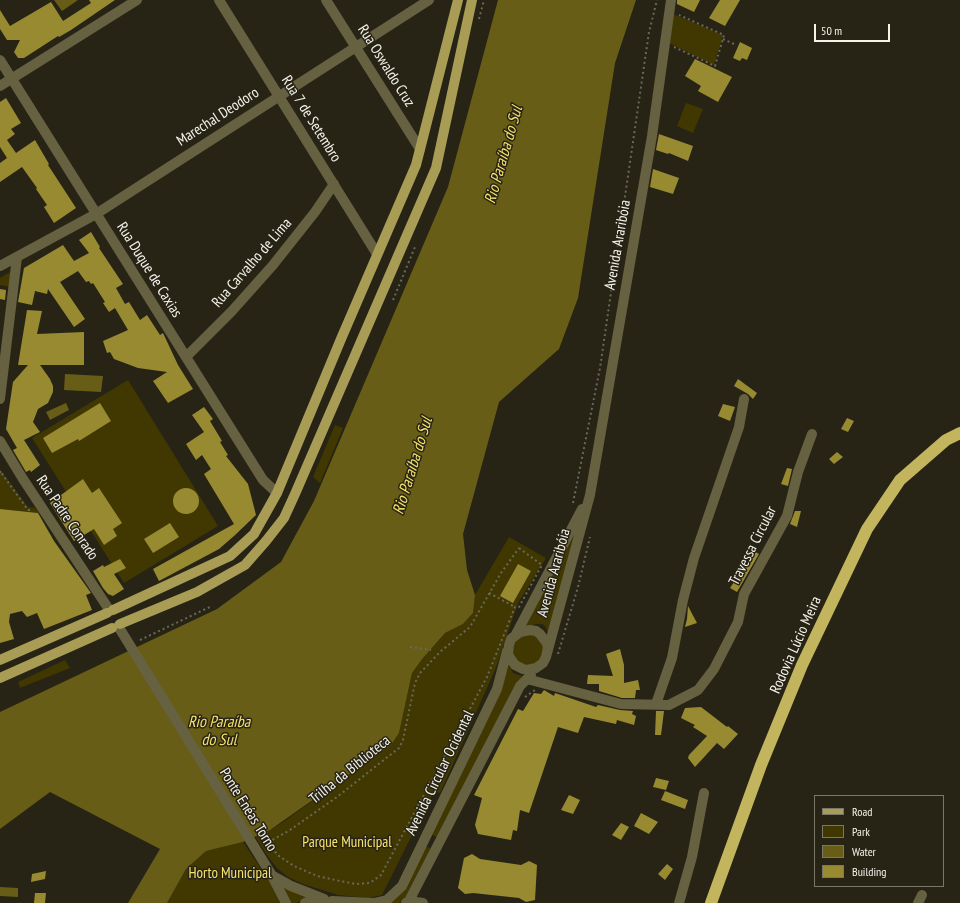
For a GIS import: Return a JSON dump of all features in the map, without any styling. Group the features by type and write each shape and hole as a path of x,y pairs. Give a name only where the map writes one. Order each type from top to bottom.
{"highway":[{"name":"Rodovia Lúcio Meira","path":"711,903 761,765 799,672 867,529 900,480 946,440 960,433"}],"main road":[{"path":"0,660 230,556 254,534 277,493 416,165 458,0"},
{"path":"0,678 116,626 198,592 245,565 284,518 436,168 472,0"},
{"path":"110,611 118,612 121,616 116,626"},
{"path":"110,611 104,620 107,625 116,626"}],"street":[{"path":"0,86 137,0"},
{"name":"Rua 7 de Setembro","path":"218,0 378,254"},
{"name":"Rua Oswaldo Cruz","path":"326,0 420,149"},
{"name":"Avenida Araribóia","path":"545,660 590,495 652,136 671,0"},
{"name":"Marechal Deodoro","path":"0,266 96,214 424,1"},
{"name":"Rua Duque de Caxias","path":"0,60 263,480 277,493"},
{"name":"Rua Carvalho de Lima","path":"186,357 232,311 273,265 315,212 334,184"},
{"path":"0,399 20,256"},
{"path":"656,704 672,658 683,600 694,558 739,427 744,399"},
{"name":"Travessa Circular","path":"527,678 621,704 669,705 698,690 714,669 738,622 744,594 787,516 798,472 812,434"},
{"name":"Rua Padre Conrado","path":"0,441 23,479 110,611"},
{"name":"Avenida Araribóia","path":"509,645 590,495"},
{"name":"Ponte Enéas Torno","path":"116,626 125,638 271,874 286,903"},
{"path":"509,645 510,658 519,668 532,670 540,666 545,660 548,647 540,634 530,630 516,634"},
{"name":"Avenida Circular Ocidental","path":"330,901 374,903 387,900 402,886 497,690 509,645"},
{"name":"Avenida Circular Ocidental","path":"407,902 520,686 545,660"},
{"path":"679,903 692,857 704,793"},
{"path":"424,839 438,845"},
{"path":"271,874 291,886 330,901"},
{"path":"306,903 314,899 330,901"},
{"path":"407,902 423,903"}],"path":[{"path":"572,507 587,439 600,368 648,40 657,0"},
{"path":"672,46 715,66 724,35 678,15"},
{"path":"723,39 734,44"},
{"path":"393,300 415,247"},
{"path":"0,473 0,471 28,510 37,511"},
{"name":"Trilha da Biblioteca","path":"487,677 381,875 370,883 356,884 317,876 294,866 279,856 267,843 290,830 337,797 399,748 403,740 415,683 420,673 440,652 470,627 501,573 519,548 542,565"},
{"path":"490,593 515,607 518,607 545,558"},
{"path":"140,640 212,606"},
{"path":"410,646 431,650"}],"green space":[{"path":"673,14 723,35 714,65 667,42"},
{"path":"686,103 703,109 693,133 677,126"},
{"path":"12,271 10,287 0,285 0,278"},
{"path":"128,380 218,526 124,583 32,438"},
{"path":"335,425 343,428 320,483 313,477"},
{"path":"0,469 28,507 35,508 39,513 0,509"},
{"path":"578,526 550,638 545,626 542,624 524,627"},
{"name":"Parque Municipal","path":"509,537 546,558 518,603 495,670 440,793 434,791 382,895 368,898 338,895 303,884 288,877 277,868 255,836 270,830 283,822 391,745 399,733 412,673 445,633 463,624 473,613 475,595"},
{"path":"525,634 536,635 545,648 539,663 523,666 512,655 512,644"},
{"path":"65,660 70,668 20,688 18,682"},
{"path":"507,662 513,673 521,676 530,674 440,839 429,833"},
{"name":"Horto Municipal","path":"243,842 272,885 280,903 167,903 186,869 206,851"},
{"path":"422,845 433,849 406,897 399,903 380,903 395,895"},
{"path":"276,880 313,896 296,903 289,903"}],"water":[{"path":"54,0 78,0 62,11"},
{"name":"Rio Paraíba do Sul","path":"498,0 636,0 615,63 578,298 559,349 499,402 463,534 467,570 475,595 473,613 463,624 445,633 412,673 399,733 391,745 270,830 243,842 206,851 186,869 167,903 128,903 160,849 50,792 0,829 0,712 217,609 281,562 314,501 448,187"},
{"path":"65,374 103,376 101,392 64,390"},
{"path":"66,403 69,410 50,420 46,412"},
{"path":"0,887 18,888 18,897 0,896"}],"building":[{"path":"89,0 115,0 71,30 59,37 58,36 24,58 18,58 14,52 20,40 7,40 0,29 0,10 10,26 51,2 63,21 91,3"},
{"path":"677,0 700,0 694,12 677,4"},
{"path":"720,0 740,0 725,26 709,18"},
{"path":"740,42 752,48 747,60 742,58 740,61 733,58"},
{"path":"695,59 732,77 718,102 698,91 701,86 685,76"},
{"path":"6,98 21,123 11,129 15,134 7,140 16,153 35,140 49,164 48,165 76,208 54,223 44,207 47,205 22,167 0,182 0,163 7,158 0,147 0,102"},
{"path":"659,134 693,146 688,161 669,153 656,150"},
{"path":"653,169 679,178 673,194 650,187"},
{"path":"91,232 100,247 99,248 123,284 116,288 125,304 129,302 140,320 147,315 160,335 163,333 178,365 193,389 168,403 153,381 167,372 138,368 114,359 110,352 107,353 103,341 128,330 115,308 109,312 103,303 105,302 93,283 91,284 89,281 86,282 78,271 60,282 85,319 74,327 48,289 47,294 35,291 32,305 18,302 24,268 63,245 74,261 89,253 79,240"},
{"path":"0,289 6,290 5,300 0,299"},
{"path":"27,310 42,311 37,334 84,332 84,365 40,365 50,379 53,386 53,392 48,403 38,409 33,422 40,432 24,440 40,465 31,472 30,470 26,472 13,450 17,448 6,429 13,382 28,365 18,365"},
{"path":"738,379 757,393 753,399 748,394 734,386"},
{"path":"100,403 111,421 79,441 78,439 52,453 43,438"},
{"path":"723,404 735,407 730,421 718,416"},
{"path":"204,407 213,419 210,421 222,441 220,442 228,455 226,456 248,484 256,515 219,549 159,581 153,569 234,524 204,474 211,469 202,455 196,460 186,444 204,432 192,415"},
{"path":"847,418 854,421 848,432 841,429"},
{"path":"837,452 843,457 834,464 829,459"},
{"path":"787,468 792,469 788,486 781,484"},
{"path":"83,479 92,493 99,488 122,523 113,529 117,536 104,545 94,529 74,541 50,503"},
{"path":"186,488 195,492 199,501 195,510 186,514 177,510 173,501 177,492"},
{"path":"0,509 38,513 54,541 91,593 86,595 92,610 44,629 37,613 27,617 22,611 10,614 9,622 14,639 0,643"},
{"path":"795,511 801,511 797,527 790,524"},
{"path":"170,523 179,537 153,553 144,539"},
{"path":"754,551 759,554 737,592 730,588"},
{"path":"120,559 126,568 114,574 124,589 113,596 108,594 103,588 93,571 103,565 104,567"},
{"path":"518,564 531,571 513,603 500,596"},
{"path":"688,606 697,623 685,627 687,619"},
{"path":"620,649 624,665 624,683 638,680 640,690 636,690 635,698 622,698 599,691 599,684 587,684 588,675 613,676 606,654"},
{"path":"544,690 554,696 555,693 596,707 598,705 620,710 633,711 632,714 636,716 634,725 617,720 616,724 584,717 578,733 558,727 529,813 520,810 517,831 513,830 511,840 478,834 475,825 482,798 474,795 518,709 523,711 534,693 541,694"},
{"path":"701,707 738,734 724,749 717,743 695,767 688,758 689,755 707,736 693,727 695,725 681,718 685,708"},
{"path":"656,711 664,711 661,735 655,735"},
{"path":"656,778 669,781 666,790 653,787"},
{"path":"665,791 688,800 685,809 661,800"},
{"path":"569,795 580,800 573,814 561,810"},
{"path":"641,813 658,822 649,834 634,826"},
{"path":"621,823 629,827 621,840 612,835"},
{"path":"472,854 480,859 521,865 529,861 537,865 535,900 526,902 519,898 473,893 465,894 458,888 464,858"},
{"path":"667,864 673,869 665,880 658,874"},
{"path":"46,871 45,879 31,882 32,874"},
{"path":"35,893 46,893 45,903 34,903"}]}
